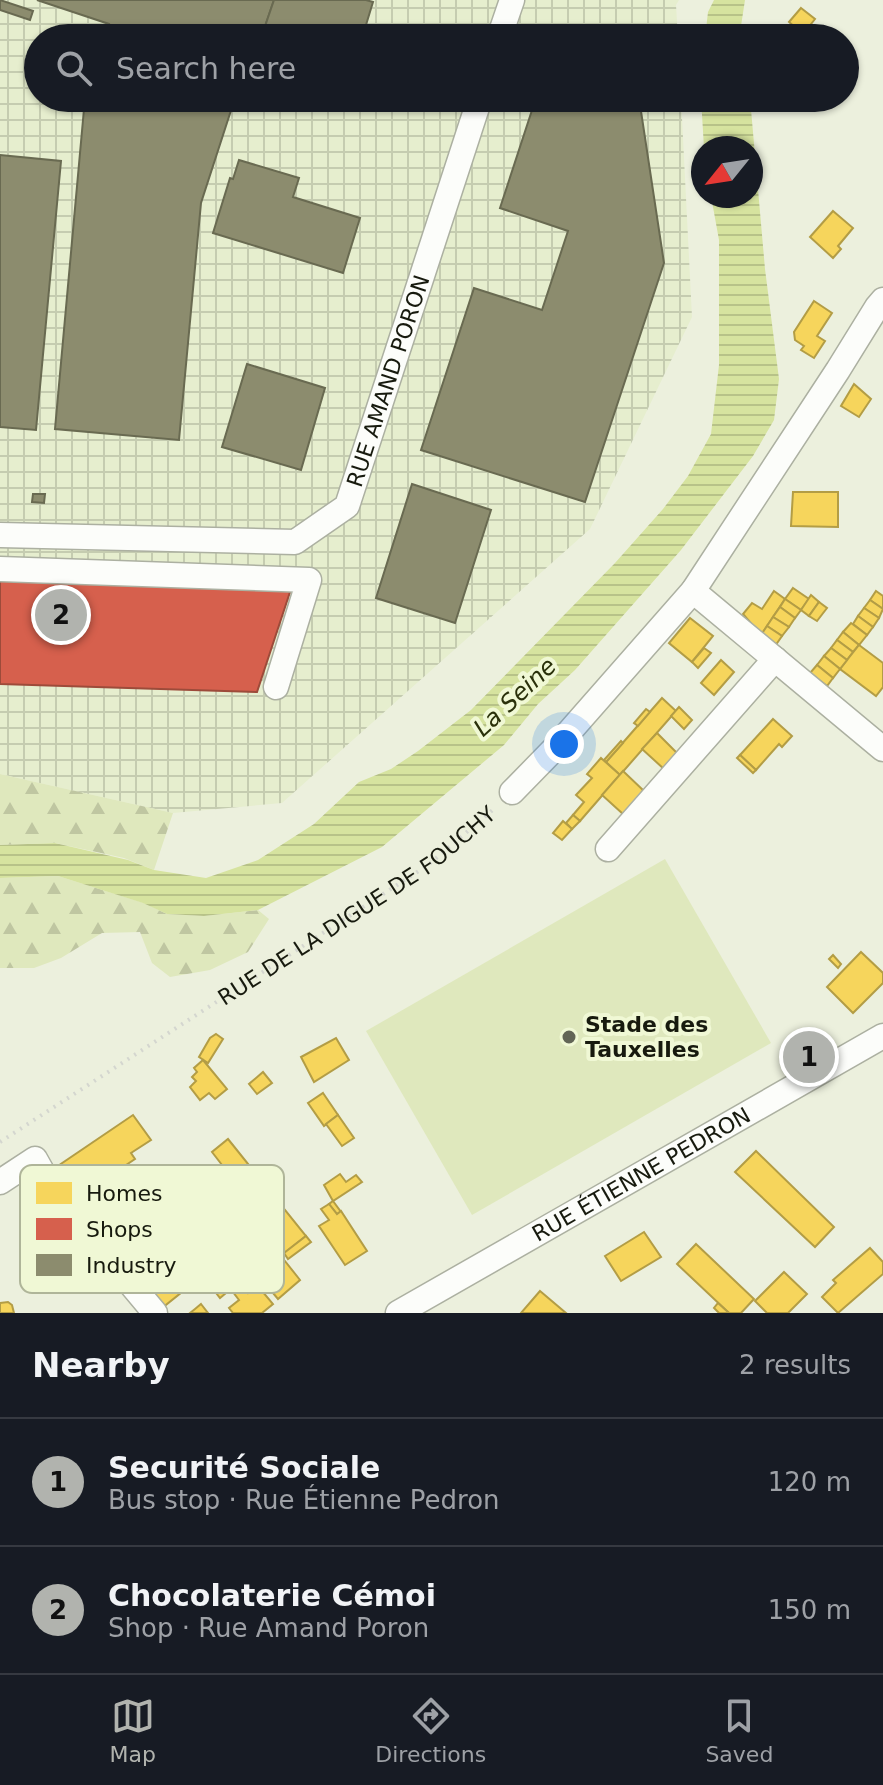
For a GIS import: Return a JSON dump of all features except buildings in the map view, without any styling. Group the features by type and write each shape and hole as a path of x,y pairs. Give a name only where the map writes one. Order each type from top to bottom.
{"street":[{"path":"504,24 512,0"},
{"name":"RUE AMAND PORON","path":"0,535 295,542 347,506 475,112"},
{"name":"RUE DE LA DIGUE DE FOUCHY","path":"512,792 556,747 693,591 883,300"},
{"path":"0,569 309,580 276,687"},
{"path":"693,591 883,749"},
{"path":"608,849 775,659"},
{"name":"RUE ÉTIENNE PEDRON","path":"398,1313 883,1036"},
{"path":"0,1182 20,1169"},
{"path":"138,1293 155,1313"}],"path":[{"name":"RUE DE LA DIGUE DE FOUCHY","path":"0,1142 428,865 512,792"}],"shaded area":[{"path":"0,0 679,0 676,5 677,24 24,24 24,112 682,112 692,317 590,529 282,803 173,813 0,774"}],"green space":[{"path":"0,774 173,813 154,870 124,858 55,843 0,845"},
{"name":"Stade des Tauxelles","path":"665,859 771,1043 472,1215 366,1031"},
{"path":"58,876 144,903 167,914 204,916 258,910 269,919 248,952 210,970 170,977 152,963 140,932 102,933 61,958 34,968 0,968 0,878"}],"water":[{"path":"714,0 745,0 741,24 707,24"},
{"path":"702,112 751,112 753,136 703,136"},
{"name":"La Seine","path":"713,208 760,208 779,379 774,420 753,456 681,550 504,745 382,847 258,910 204,916 167,914 143,903 58,876 0,878 0,845 55,843 128,860 154,870 206,878 258,860 314,824 359,782 391,769 471,710 615,563 663,509 688,476 711,434 719,365 719,240"}],"place":[{"name":"Chocolaterie Cémoi","path":"61,615"},
{"name":"Stade des Tauxelles","path":"569,1037"},
{"name":"Securité Sociale","path":"809,1057"}]}
